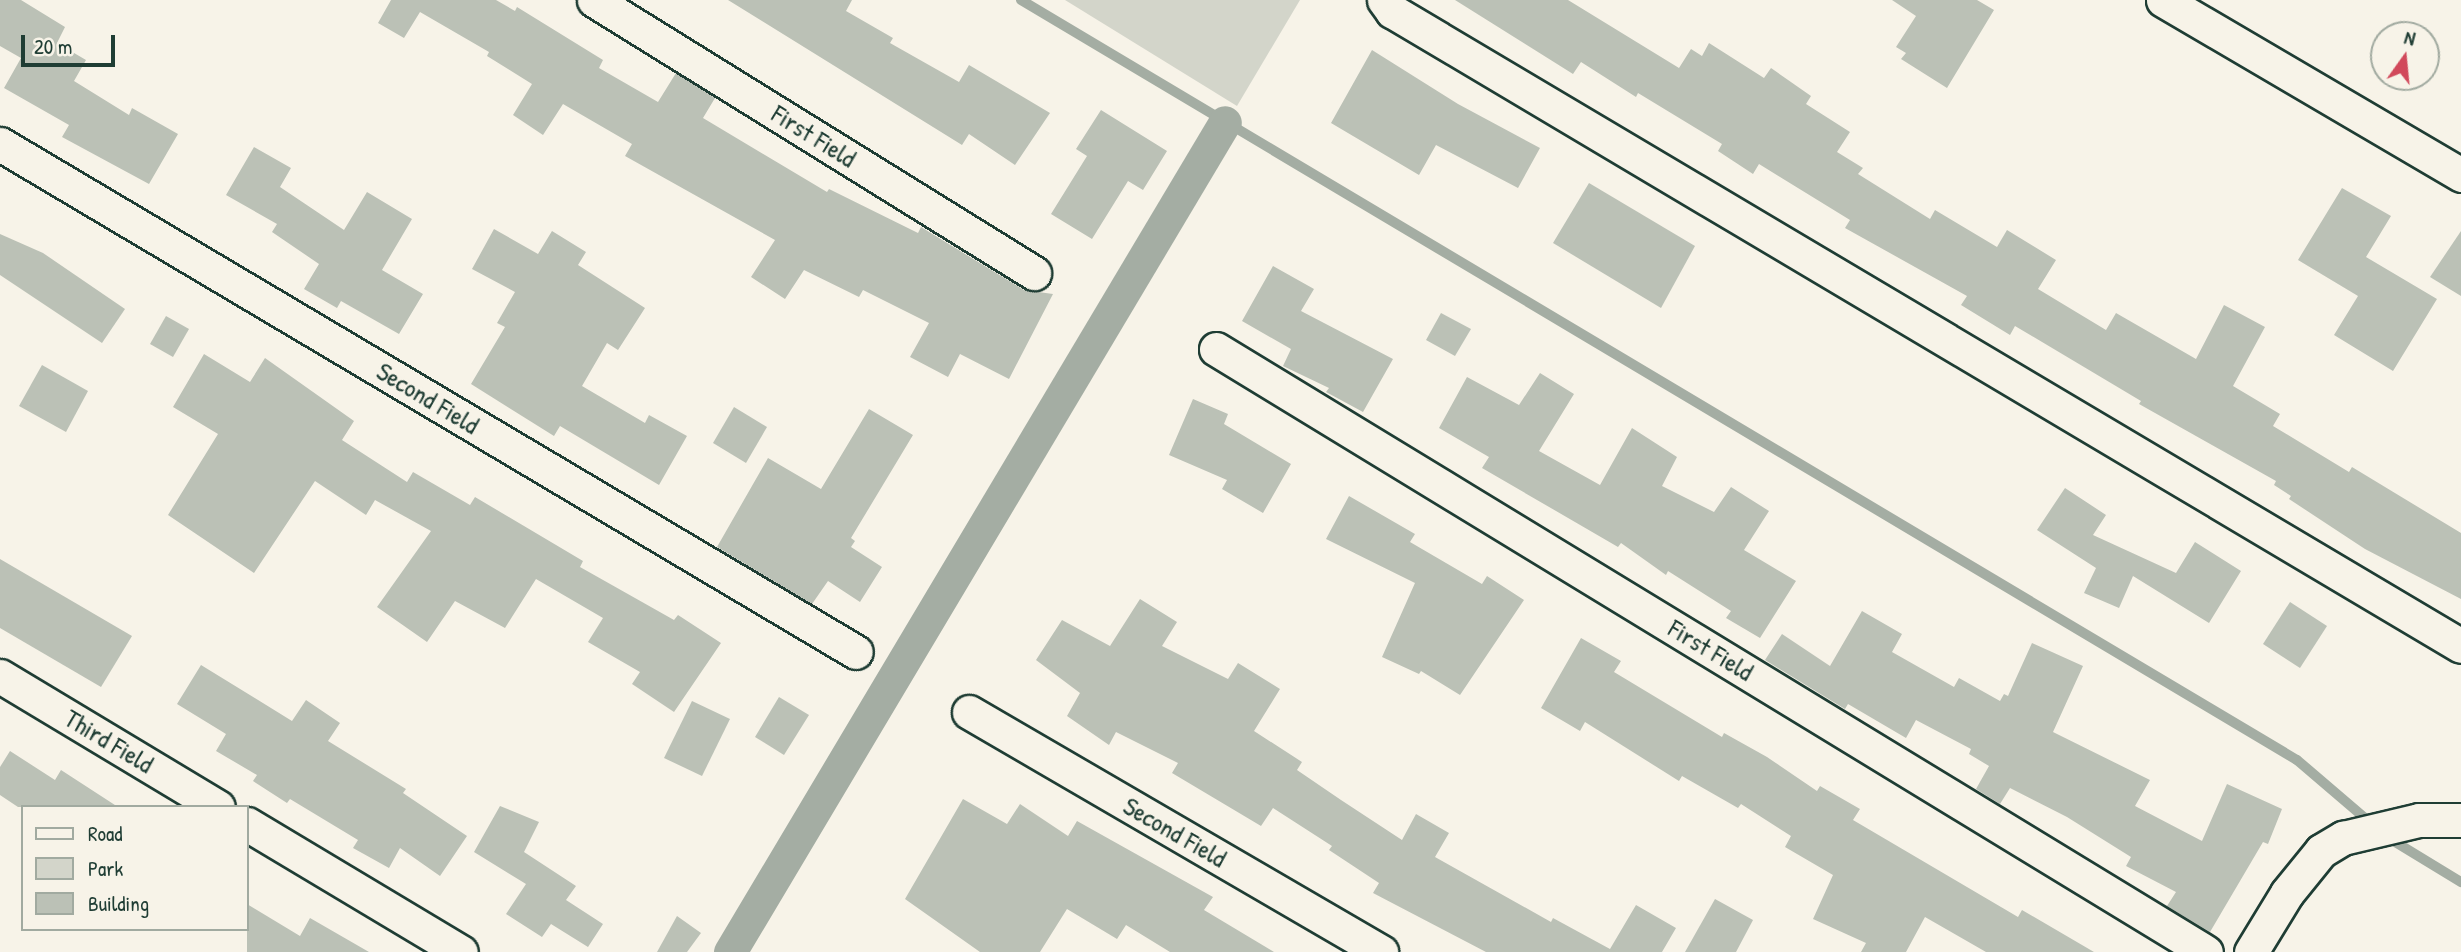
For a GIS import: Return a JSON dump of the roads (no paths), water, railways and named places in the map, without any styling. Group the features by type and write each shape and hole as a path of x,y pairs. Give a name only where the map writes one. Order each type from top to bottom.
{"street":[{"name":"First Field","path":"594,0 1034,273"},
{"path":"1384,0 1392,11 2461,646"},
{"path":"2163,0 2461,175"},
{"name":"Second Field","path":"0,144 856,652"},
{"name":"First Field","path":"1216,349 2206,952"},
{"name":"Third Field","path":"0,676 215,805"},
{"name":"Second Field","path":"969,712 1381,952"},
{"path":"2251,952 2312,862 2343,838 2419,820 2461,820"},
{"path":"248,825 461,952"}],"waterway":[{"path":"1021,0 2297,760 2373,825"},
{"path":"730,952 1225,122"},
{"path":"2387,837 2461,882"}]}
